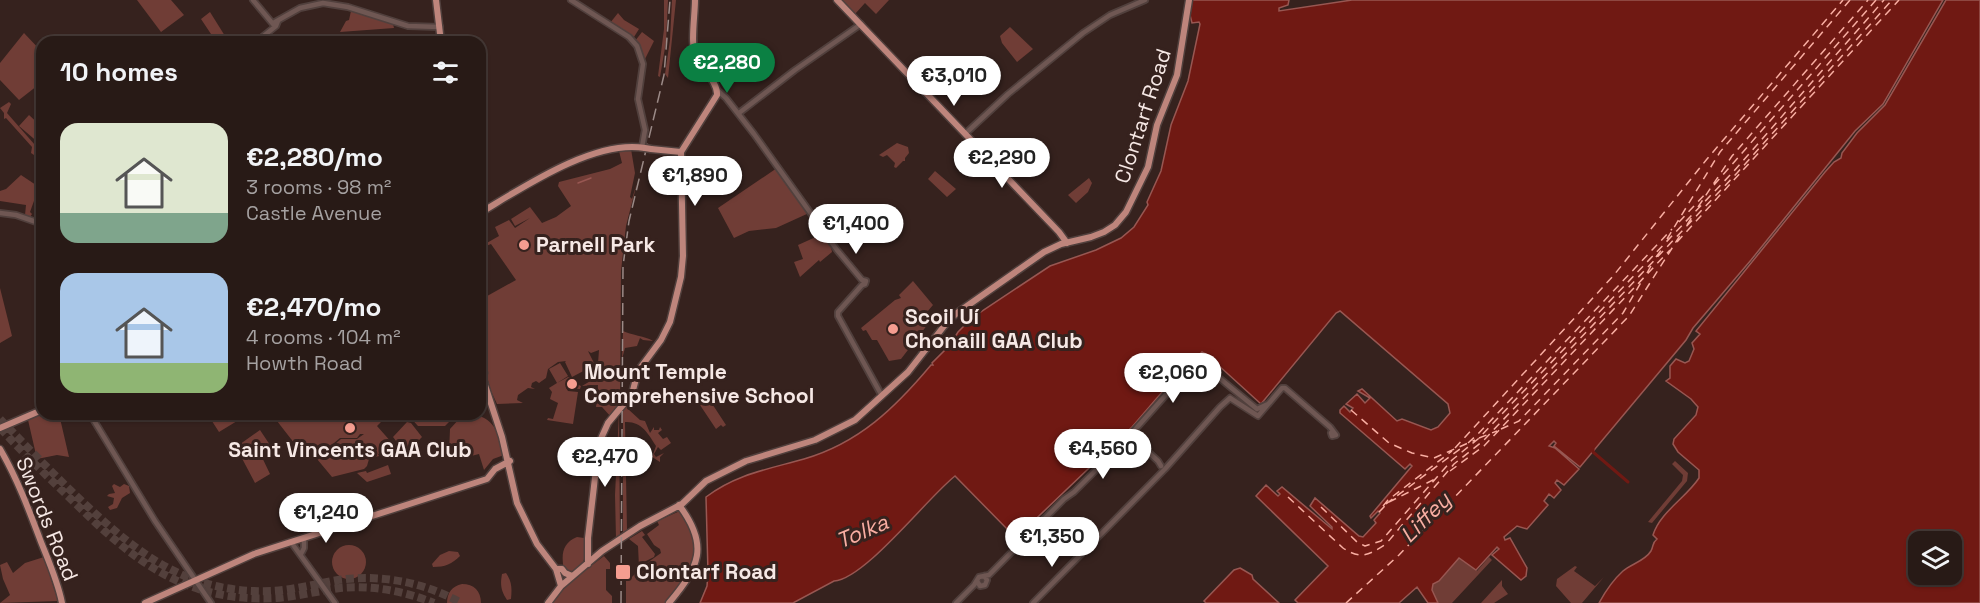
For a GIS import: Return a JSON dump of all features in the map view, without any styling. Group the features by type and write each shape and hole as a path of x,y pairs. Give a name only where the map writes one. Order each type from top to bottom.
{"main road":[{"path":"436,0 440,36"},
{"path":"588,564 588,540 599,443 608,423 632,393 640,368 662,338 670,322 681,277 682,150 716,98 716,89 694,53 695,0"},
{"path":"837,0 1067,240"},
{"name":"Clontarf Road","path":"548,603 561,586 600,554 633,530 682,504 706,481 740,463 817,439 849,425 911,369 948,321 957,313 1041,254 1067,240 1092,237 1115,225 1129,208 1148,167 1157,125 1177,75 1189,0"},
{"path":"711,106 716,89"},
{"path":"486,210 571,161 605,151 632,147 682,150"},
{"path":"486,382 505,442 517,503 537,544 556,569 561,586"},
{"path":"2,428 36,413"},
{"name":"Swords Road","path":"0,449 38,532 58,584 62,603"},
{"path":"151,602 245,558 482,481 497,465 508,461"},
{"path":"669,603 690,577 696,564 698,551 694,529 678,505"},
{"path":"556,569 562,569 572,576"}],"street":[{"path":"253,0 274,23"},
{"path":"571,0 633,40 640,51 643,64 639,95 646,134 646,148"},
{"path":"968,135 1008,94 1083,33 1110,15 1144,0"},
{"path":"262,36 274,23 304,6 327,3 348,7 408,26 439,29"},
{"path":"739,113 861,24"},
{"path":"716,89 739,113 862,282 838,312 838,316 882,393"},
{"path":"716,98 720,96 726,98"},
{"path":"0,213 16,215 36,222"},
{"path":"956,603 977,582 979,577 989,575 1135,430 1195,362 1201,363 1259,413"},
{"path":"1033,603 1162,474 1163,467 1230,398 1233,389"},
{"path":"1259,413 1282,389 1332,432"},
{"path":"1230,398 1259,413"},
{"path":"94,420 144,502 211,603"},
{"path":"1135,430 1134,439 1163,467"},
{"path":"301,554 304,548 304,538"},
{"path":"291,542 335,603"},
{"path":"977,582 980,586 985,585 987,580 984,576"}],"shaded area":[{"path":"137,0 171,0 184,15 161,32"},
{"path":"664,0 668,0 666,42 660,77 658,76 664,29"},
{"path":"672,0 676,0 668,78 665,74"},
{"path":"841,0 889,0 876,14 865,3 855,14"},
{"path":"351,11 393,24 394,28 340,32 349,20"},
{"path":"210,12 225,36 212,36 201,19"},
{"path":"618,13 624,20 639,29 634,37 610,23"},
{"path":"1010,27 1033,49 1017,62 1002,43 1000,36"},
{"path":"642,32 654,41 644,61 635,41"},
{"path":"24,33 36,46 36,87 19,100 0,80 0,63"},
{"path":"9,102 11,104 7,113 35,145 34,155 31,153 32,147 6,118 4,119 4,113 0,108"},
{"path":"29,115 36,121 36,141 19,126"},
{"path":"897,143 908,147 909,153 905,161 896,168 895,163 887,155 883,157 879,155"},
{"path":"631,149 635,173 630,197 632,199 637,183 626,226 621,271 620,406 611,417 602,407 596,407 598,385 582,386 597,377 599,350 591,353 588,351 595,365 572,377 566,361 558,362 548,369 546,378 539,383 536,381 532,383 531,387 535,389 528,388 518,395 517,400 523,403 497,404 486,374 486,297 516,280 491,244 486,246 486,243 499,236 495,227 509,220 515,228 530,218 515,226 511,219 530,207 542,223 556,217 571,206 558,186 559,182 610,169 622,163 619,151"},
{"path":"777,168 809,213 776,228 749,231 734,238 718,208"},
{"path":"935,171 956,189 947,197 928,179"},
{"path":"21,175 36,185 36,195 30,217 25,215 26,205 0,201 0,191 6,189"},
{"path":"1089,178 1092,183 1088,192 1076,203 1068,195"},
{"path":"818,236 820,241 826,237 830,242 832,252 800,277 794,262 803,259 798,245"},
{"name":"Scoil Uí Chonaill GAA Club","path":"913,281 933,305 922,318 928,324 901,359 889,361 877,340 872,340 866,330 863,331 861,328 895,300 901,298 899,295"},
{"path":"0,288 12,336 0,343"},
{"path":"623,331 653,341 640,338 637,346 625,348 622,359"},
{"path":"560,363 568,376 557,383 549,369"},
{"path":"568,377 581,386 580,389 566,388 568,391 578,392 573,424 547,420 548,418 553,419 558,403 550,399 552,392 549,388"},
{"path":"634,395 627,405 628,409 640,420 645,421 650,433 654,427 654,430 659,430 660,427 662,430 658,433 663,439 667,437 671,443 661,450 658,447 654,454 656,457 664,453 660,457 660,462 652,457 656,446 647,432 640,426 625,422 627,530 623,533 623,408"},
{"path":"707,396 726,425 723,427 721,425 716,429 698,402"},
{"path":"619,412 620,536 616,538 615,495"},
{"path":"36,415 36,420 60,420 69,457 57,455 37,459 28,420"},
{"path":"486,419 496,429 504,455 493,459 484,470 479,454 467,457 462,456 460,451 449,453 450,429 458,420"},
{"path":"211,420 239,420 219,432"},
{"path":"383,420 377,426 400,452 395,457 390,452 378,454 379,456 369,459 364,469 332,477 317,459 341,439 357,439 364,434 360,434 357,438 340,438 316,458 303,443 298,448 277,421"},
{"path":"412,420 451,420 445,426 418,426"},
{"path":"407,422 411,423 422,437 407,452 393,437"},
{"path":"260,430 270,445 259,451 270,474 255,483 236,447"},
{"path":"1675,461 1688,473 1687,481 1652,523 1648,522 1682,481 1683,475 1672,464"},
{"path":"388,465 391,474 367,482 357,473 366,471 367,473"},
{"path":"114,484 120,487 124,484 129,486 130,493 122,498 117,508 110,510 108,507 113,504 114,498 107,496 115,493 112,486"},
{"path":"680,511 694,538 694,560 690,569 667,603 626,603 626,577 632,577 636,567 639,567 638,546 629,539 642,531 645,535 642,537 655,554 654,557 640,564 638,573 643,571 646,574 650,569 644,565 661,553 647,534 659,525 657,521"},
{"path":"577,537 584,538 586,542 585,557 582,564 570,573 564,570 563,555 568,543"},
{"path":"349,545 361,550 366,562 361,574 349,579 337,574 332,562 337,550"},
{"path":"449,551 458,552 460,556 448,564 433,567 432,564 440,555"},
{"path":"604,556 610,563 610,569 606,569 606,590 612,596 612,603 551,603 566,585"},
{"path":"44,557 58,601 0,603 10,595 0,565 7,562 13,573 25,563"},
{"path":"1489,557 1492,560 1452,603 1438,603 1432,590 1433,584 1439,581 1459,558 1477,571"},
{"path":"1575,566 1577,567 1574,571 1595,586 1604,577 1582,603 1571,603 1556,586 1557,579"},
{"path":"506,573 511,588 511,599 507,600 501,585 502,574"},
{"path":"1502,580 1502,586 1508,594 1494,603 1481,603"},
{"path":"462,584 476,589 481,603 447,603 451,590"}],"water":[{"path":"1191,0 1289,0 1288,5 1279,8 1279,11 1352,0 1943,0 1883,104 1855,131 1580,467 1554,446 1556,443 1554,441 1549,446 1555,448 1579,469 1564,485 1557,480 1555,483 1561,490 1554,498 1549,494 1544,501 1548,505 1527,529 1517,526 1504,537 1505,540 1510,538 1527,568 1526,576 1521,580 1492,555 1499,549 1497,547 1476,570 1459,558 1439,581 1433,584 1432,590 1438,603 1428,603 1417,587 1399,603 1298,603 1295,600 1328,566 1256,496 1266,485 1278,496 1280,494 1277,491 1282,487 1332,529 1310,506 1315,498 1363,537 1376,523 1374,520 1380,513 1378,511 1371,518 1370,516 1412,466 1410,464 1405,469 1340,413 1340,410 1344,406 1350,412 1353,408 1346,404 1357,394 1365,403 1370,398 1358,391 1362,389 1397,421 1402,419 1431,430 1438,427 1450,413 1448,404 1340,311 1261,404 1206,354 1202,352 1197,357 1194,355 1132,427 1020,534 1015,535 1010,532 955,476 879,553 847,577 834,581 793,603 700,603 707,586 708,573 706,497 741,478 824,452 859,434 904,396 973,317 1050,266 1096,250 1121,238 1134,227 1148,205 1147,202 1161,171 1171,125 1188,81 1200,24 1199,22 1192,23"},
{"path":"1946,0 1980,0 1980,603 1599,603 1619,575 1651,551 1657,539 1653,535 1661,519 1699,478 1699,470 1678,452 1673,444 1674,439 1696,415 1698,407 1666,381 1670,378 1670,366 1676,359 1685,363 1689,361 1694,349 1692,343 1700,334 1696,331 1825,172 1841,158 1842,153 1857,133 1885,105"},
{"path":"1240,568 1252,575 1253,579 1279,603 1206,603 1204,601 1234,570"}],"waterway":[{"path":"578,183 591,178"},
{"path":"1593,449 1593,452 1628,482"}],"ferry route":[{"path":"1455,448 1614,275 1707,159 1843,0"},
{"path":"1667,239 1720,152 1850,0"},
{"path":"1698,207 1732,156 1868,0"},
{"path":"1714,185 1876,0"},
{"path":"1321,507 1357,542 1365,546 1381,541 1452,460 1478,439 1734,171 1884,0"},
{"path":"1288,497 1349,552 1365,555 1386,544 1454,464 1483,441 1737,173 1892,0"},
{"path":"1677,242 1899,0"},
{"path":"1679,222 1707,192"},
{"path":"1687,225 1694,214"},
{"path":"1468,443 1672,229"},
{"path":"1346,603 1399,555 1629,316 1681,234"},
{"path":"1656,257 1662,249"},
{"path":"1450,471 1484,446 1670,250"},
{"path":"1647,273 1652,264"},
{"path":"1501,429 1519,421 1623,313 1643,279"},
{"path":"1351,410 1389,443 1412,453 1434,458 1475,440"},
{"path":"1479,438 1497,431"},
{"path":"1386,504 1464,446"},
{"path":"1383,506 1452,451"},
{"path":"1379,512 1389,502 1435,479"}],"tunnel":[{"path":"0,419 107,524 148,556 192,579 242,590 271,591 354,578 386,579 417,585 461,603"},
{"path":"0,428 27,457 119,543 141,560 189,586 215,594 245,598 277,598 340,588 364,587 400,592 434,603"}],"railway":[{"path":"621,603 623,266 629,221 664,75 670,0"}],"place":[{"name":"Parnell Park","path":"524,245"},
{"name":"Scoil Uí Chonaill GAA Club","path":"893,329"},
{"name":"Mount Temple Comprehensive School","path":"572,384"},
{"name":"Saint Vincents GAA Club","path":"350,428"},
{"name":"Clontarf Road","path":"623,572"}],"water label":[{"name":"Liffey","path":"1425,517"},
{"name":"Tolka","path":"862,531"}]}
